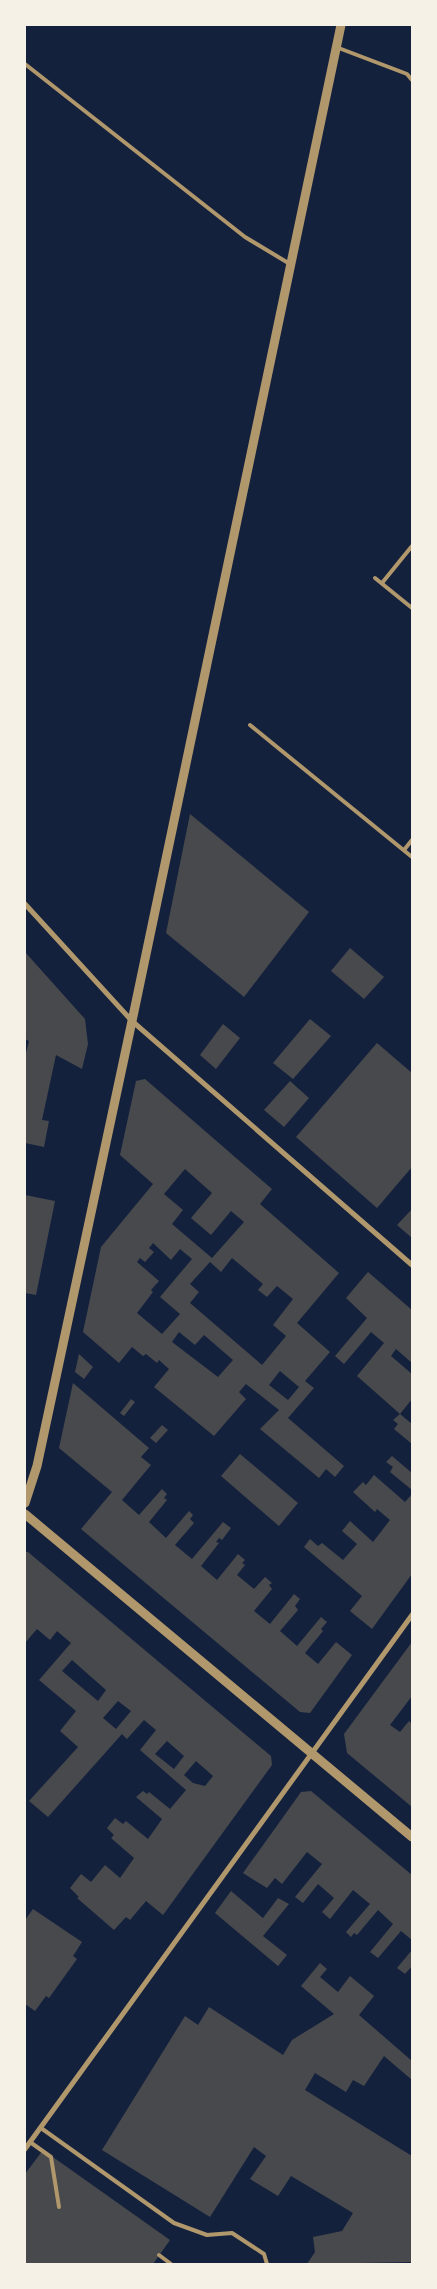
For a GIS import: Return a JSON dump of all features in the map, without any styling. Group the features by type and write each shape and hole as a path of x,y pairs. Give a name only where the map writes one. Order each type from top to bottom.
{"street":[{"path":"25,1503 37,1466 341,25"},
{"path":"25,904 132,1021 412,1265"},
{"path":"25,1514 412,1837"},
{"path":"25,2149 412,1615"}],"lane":[{"path":"336,46 408,74 412,80"},
{"path":"25,64 246,237 290,264"},
{"path":"382,583 412,546"},
{"path":"374,578 412,608"},
{"path":"250,725 412,857"},
{"path":"404,850 412,840"},
{"path":"41,2128 174,2222 207,2235 232,2233 264,2254 267,2264"},
{"path":"30,2142 51,2158 59,2207"},
{"path":"159,2255 171,2264"}],"building":[{"path":"190,814 309,912 244,997 166,933"},
{"path":"350,948 384,977 364,999 331,971"},
{"path":"25,952 85,1019 88,1044 82,1069 56,1055 42,1120 49,1121 44,1147 25,1143 25,1057 29,1041 25,1039"},
{"path":"310,1019 331,1036 293,1079 273,1063"},
{"path":"223,1024 240,1038 216,1069 200,1055"},
{"path":"377,1043 412,1073 412,1167 377,1208 296,1137"},
{"path":"145,1079 272,1189 260,1204 339,1273 297,1323 330,1352 305,1381 314,1388 288,1418 344,1466 335,1477 326,1469 319,1478 260,1429 279,1410 246,1384 239,1392 246,1399 214,1436 154,1387 169,1369 159,1360 157,1363 146,1354 143,1356 132,1347 119,1363 83,1332 101,1247 153,1184 120,1155 136,1081","holes":["185,1169 212,1193 191,1218 211,1235 231,1211 244,1222 212,1258 172,1224 183,1210 164,1194","153,1243 171,1260 180,1249 192,1259 160,1297 180,1314 162,1334 137,1313 159,1281 137,1262 140,1258 145,1262 154,1252 149,1248","232,1258 263,1284 258,1290 267,1297 277,1286 293,1299 273,1325 286,1336 262,1365 190,1303 199,1292 190,1284 210,1262 221,1272","179,1332 195,1345 204,1335 233,1360 218,1377 172,1342","280,1371 299,1387 288,1400 269,1385"]},
{"path":"290,1081 309,1098 284,1127 264,1110"},
{"path":"25,1195 55,1201 36,1295 25,1293"},
{"path":"412,1209 412,1238 397,1225"},
{"path":"368,1272 412,1310 412,1363 396,1349 391,1356 412,1374 412,1399 400,1414 357,1376 384,1343 371,1332 344,1364 335,1356 367,1318 346,1298"},
{"path":"79,1354 93,1367 84,1379 75,1372"},
{"path":"73,1383 149,1448 141,1457 151,1465 122,1500 139,1515 162,1489 167,1494 164,1498 167,1500 149,1522 166,1538 189,1511 193,1515 190,1519 194,1523 175,1545 192,1559 223,1522 231,1528 222,1540 219,1538 216,1542 219,1543 201,1566 217,1580 238,1554 245,1560 242,1563 245,1565 237,1575 254,1589 265,1577 272,1583 269,1585 272,1589 254,1611 270,1624 294,1594 300,1599 295,1606 298,1610 280,1631 297,1646 321,1617 327,1622 321,1629 323,1631 305,1653 318,1664 336,1642 352,1655 310,1713 300,1712 81,1529 112,1492 59,1448"},
{"path":"131,1399 135,1402 124,1416 120,1413"},
{"path":"400,1414 412,1424 412,1444 394,1429 398,1424 393,1420"},
{"path":"162,1425 168,1430 156,1443 150,1438"},
{"path":"240,1454 298,1503 279,1526 221,1476"},
{"path":"392,1456 412,1473 412,1490 390,1472 393,1467 386,1462"},
{"path":"374,1475 405,1502 412,1494 412,1574 372,1629 350,1611 362,1596 304,1547 310,1539 318,1546 322,1543 343,1560 357,1544 342,1531 350,1521 373,1542 390,1520 377,1509 375,1512 353,1492 363,1482 366,1485"},
{"path":"25,1552 28,1552 271,1756 272,1765 163,1915 146,1901 130,1920 126,1917 114,1930 77,1898 79,1897 70,1888 81,1874 91,1882 105,1865 120,1878 134,1858 111,1838 114,1835 107,1828 115,1818 123,1824 126,1821 148,1839 162,1819 136,1797 143,1791 147,1794 149,1792 170,1809 186,1790 140,1750 156,1730 144,1720 127,1739 122,1734 48,1817 29,1801 78,1747 60,1731 76,1711 39,1680 71,1643 57,1631 50,1640 37,1629 25,1643","holes":["72,1660 106,1690 98,1701 62,1671","118,1701 131,1711 116,1729 103,1718","167,1741 184,1756 174,1769 155,1754","196,1761 213,1776 205,1786 193,1783 184,1775"]},
{"path":"412,1642 412,1696 390,1725 400,1732 409,1721 412,1724 412,1807 347,1753 344,1734"},
{"path":"311,1791 412,1875 412,1940 401,1931 378,1958 370,1952 393,1924 378,1910 357,1935 354,1933 351,1937 346,1932 370,1904 353,1890 330,1919 322,1912 334,1898 318,1884 303,1903 295,1897 322,1864 307,1852 282,1884 275,1878 267,1888 243,1873 301,1792"},
{"path":"231,1891 263,1918 278,1898 289,1904 263,1936 287,1955 278,1966 215,1913"},
{"path":"33,1909 82,1942 73,1956 77,1959 49,1998 46,1996 35,2011 25,2004 25,1920"},
{"path":"412,1950 412,1966 405,1974 397,1968"},
{"path":"320,1963 327,1969 320,1977 338,1992 350,1976 374,1996 359,2015 412,2061 412,2080 384,2056 364,2086 353,2080 346,2092 315,2073 305,2090 412,2156 412,2262 307,2264 315,2252 313,2237 342,2231 353,2213 291,2176 278,2196 250,2179 266,2156 254,2147 210,2217 102,2150 185,2016 198,2025 209,2007 283,2055 292,2040 334,2014 301,1986"},
{"path":"43,2150 170,2240 153,2264 25,2264 25,2174"}]}
